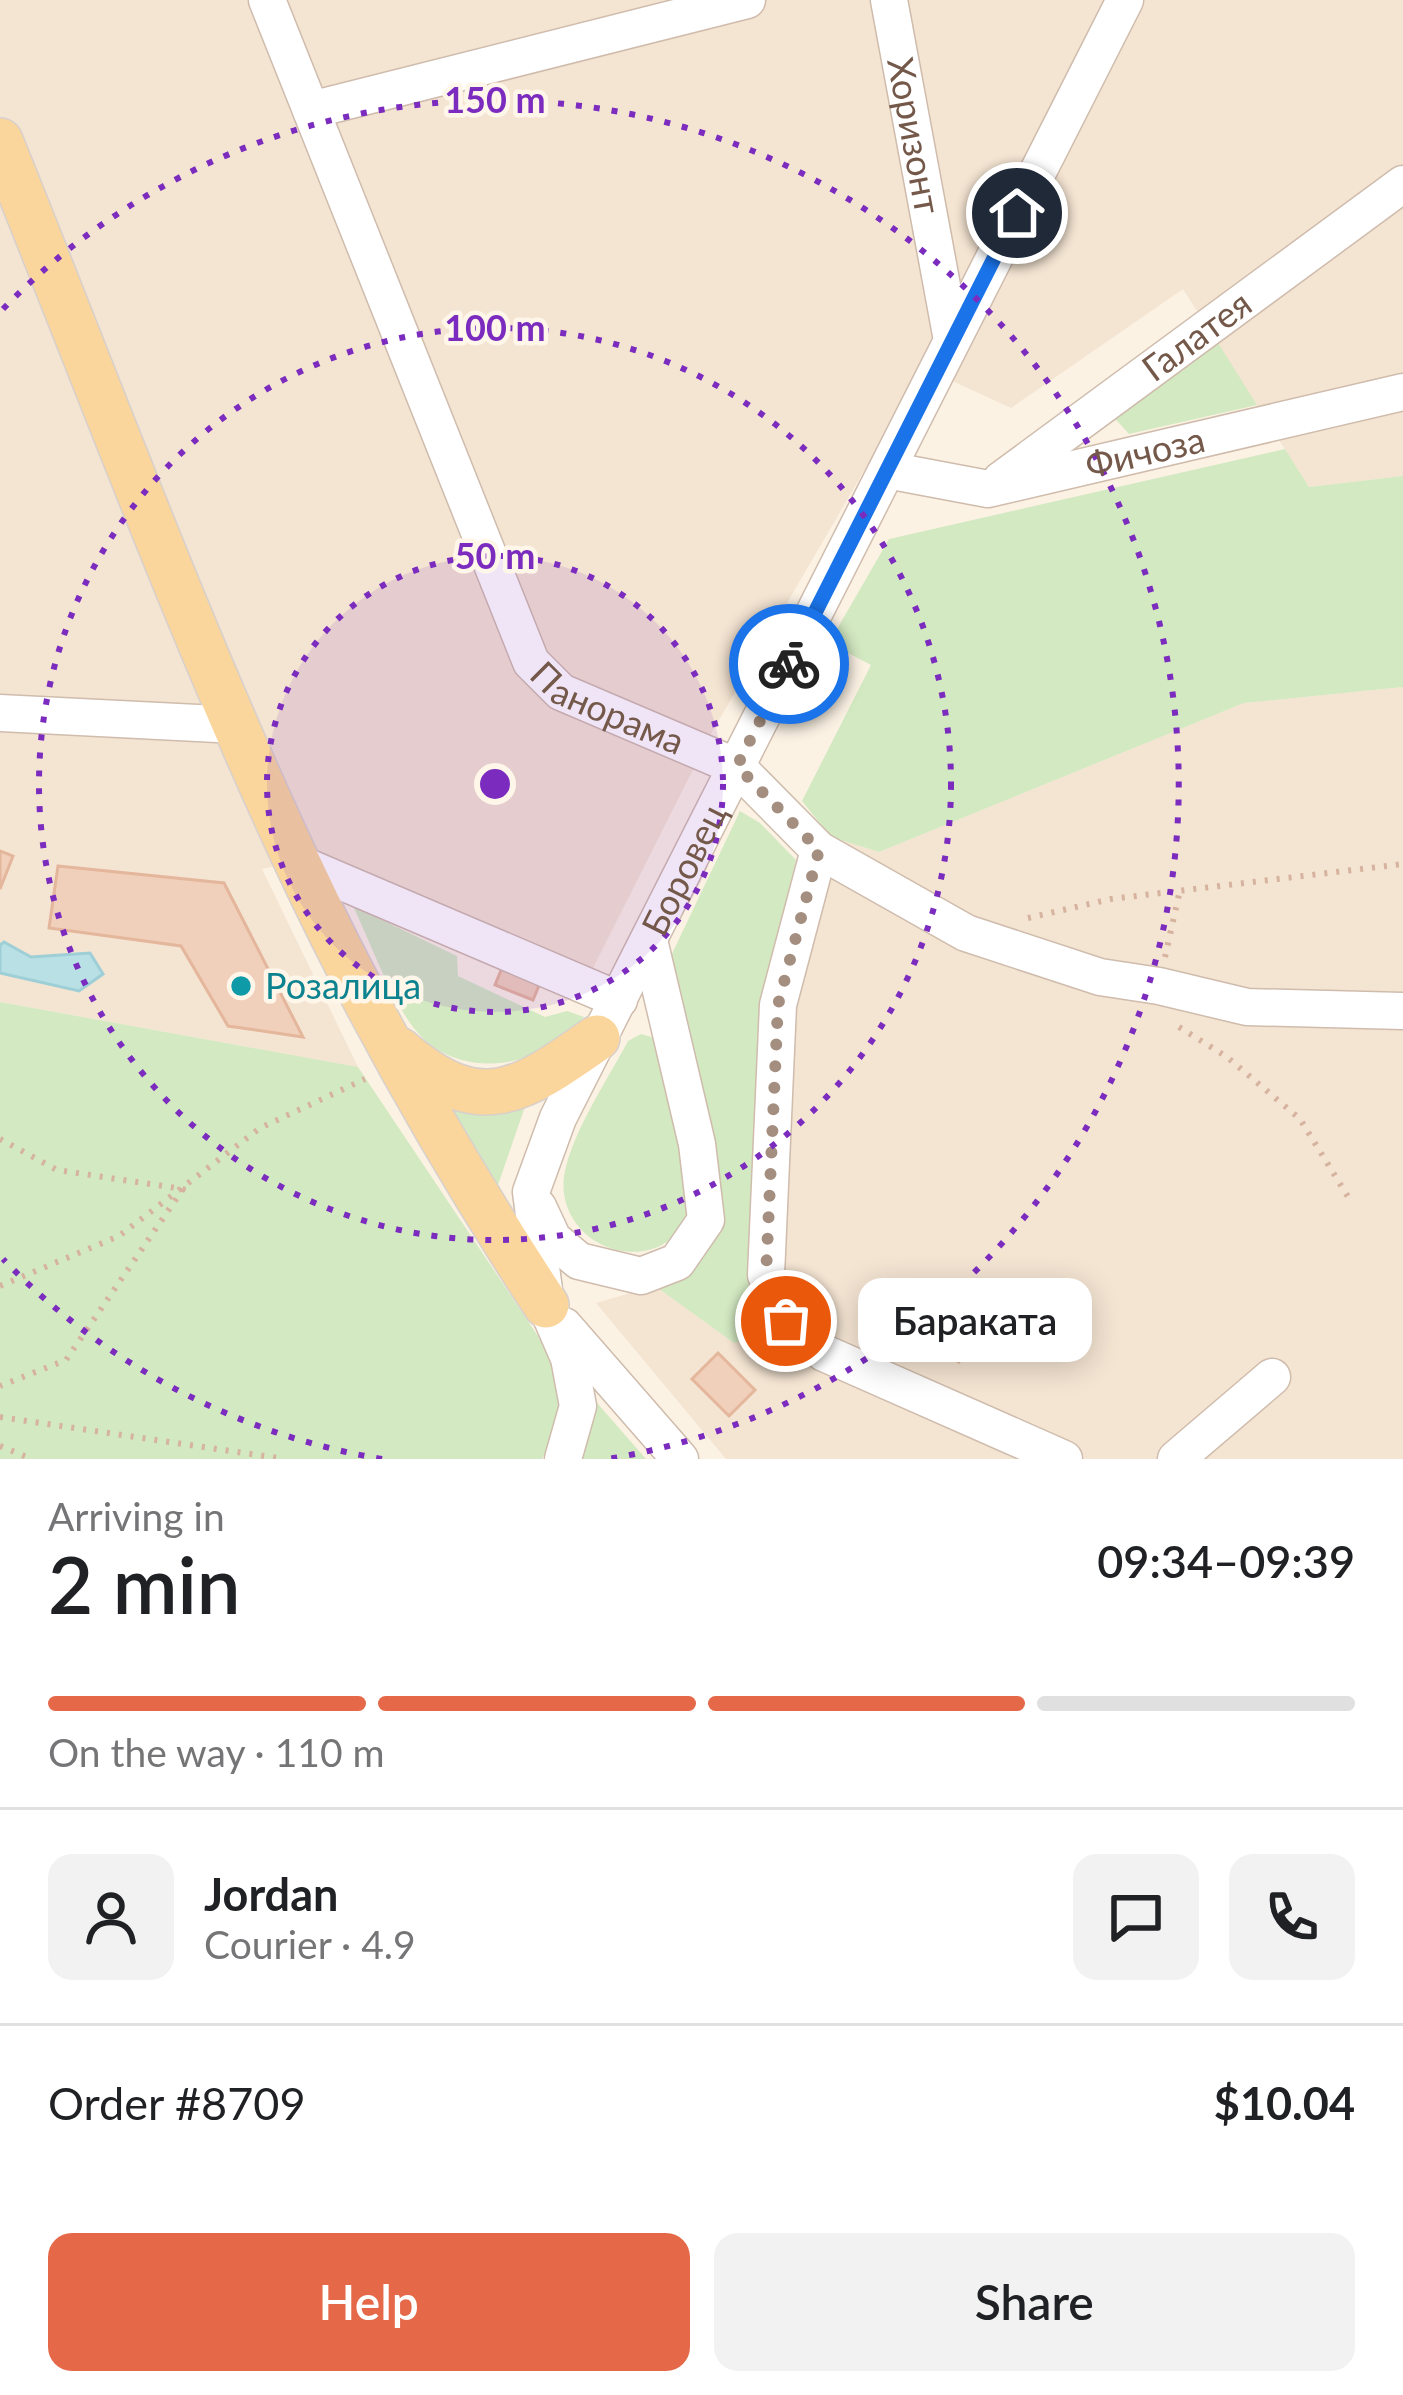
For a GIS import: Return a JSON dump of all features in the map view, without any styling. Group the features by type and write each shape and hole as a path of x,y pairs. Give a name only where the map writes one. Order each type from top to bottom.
{"main road":[{"path":"0,140 237,725 298,863 471,1191 546,1305"},
{"path":"398,1059 472,1092 508,1090 542,1077 608,1019"}],"street":[{"name":"Панорама","path":"267,0 531,662 561,692 737,766 819,850 966,933 1100,977 1247,1006 1403,1010"},
{"path":"311,110 747,0"},
{"name":"Хоризонт","path":"889,0 952,340"},
{"name":"Боровец","path":"563,1459 578,1406 568,1358 546,1305 531,1192 558,1118 1124,0"},
{"name":"Галатея","path":"988,489 1403,184"},
{"name":"Фичоза","path":"886,470 988,489 1403,392"},
{"path":"0,713 237,725"},
{"path":"819,850 778,1005 766,1275 786,1321 824,1353 1064,1459"},
{"path":"298,863 608,1019"},
{"path":"531,1192 553,1239 579,1261 641,1276 677,1262 706,1220 698,1144 650,940"},
{"path":"546,1305 680,1459"},
{"path":"1175,1459 1272,1377"}],"path":[{"path":"966,933 1111,899 1403,864"},
{"path":"1160,986 1180,890"},
{"path":"1173,1023 1227,1057 1300,1120 1350,1200"},
{"path":"0,1286 119,1236 260,1128 398,1059"},
{"path":"0,1139 57,1170 183,1189"},
{"path":"0,1386 66,1360 183,1189"},
{"path":"0,1417 285,1459"},
{"path":"0,1446 32,1459"}],"shaded area":[{"path":"0,0 1403,0 1403,476 1309,487 1183,289 1011,408 924,368 713,730 588,978 312,858 262,869 358,1067 0,1002"},
{"path":"1403,687 1403,1459 726,1459 596,1303 655,1286 734,1343 752,1285 763,997 796,860 831,837 879,852 1244,703"}],"green space":[{"path":"1215,338 1257,405 1129,434 1106,409"},
{"path":"1285,449 1309,487 1403,476 1403,687 1244,703 879,852 831,837 802,801 871,665 829,643 889,539"},
{"path":"740,811 760,823 796,860 763,997 752,1285 767,1335 734,1343 655,1286 692,1264 670,958"},
{"path":"353,906 457,956 458,976 545,1017 567,1011 584,1017 566,1035 522,1059 497,1063 449,1056 428,1043 410,1023"},
{"path":"0,1002 358,1067 556,1363 558,1412 542,1459 0,1459"},
{"path":"641,1034 655,1038 687,1150 692,1194 679,1231 644,1251 623,1251 585,1233 571,1216 564,1177 576,1137 597,1095 628,1041"},
{"path":"528,1098 498,1185 470,1150 447,1106"},
{"path":"584,1388 646,1459 573,1459"}],"water":[{"path":"4,942 31,957 90,953 103,974 79,991 0,973"}],"building":[{"path":"0,851 13,856 0,889"},
{"name":"Розалица","path":"58,866 224,883 303,1037 228,1026 181,946 49,928"},
{"path":"504,963 542,978 533,1000 495,985"},
{"path":"946,1295 985,1318 959,1362 919,1339"},
{"path":"718,1353 755,1390 729,1416 692,1379"}],"way so far":[{"path":"786,1321 766,1275 778,1005 819,850 737,766 789,664"}],"place":[{"name":"Розалица","path":"241,986"},
{"name":"Бараката","path":"786,1321"}],"route":[{"path":"789,664 1017,213"}]}
